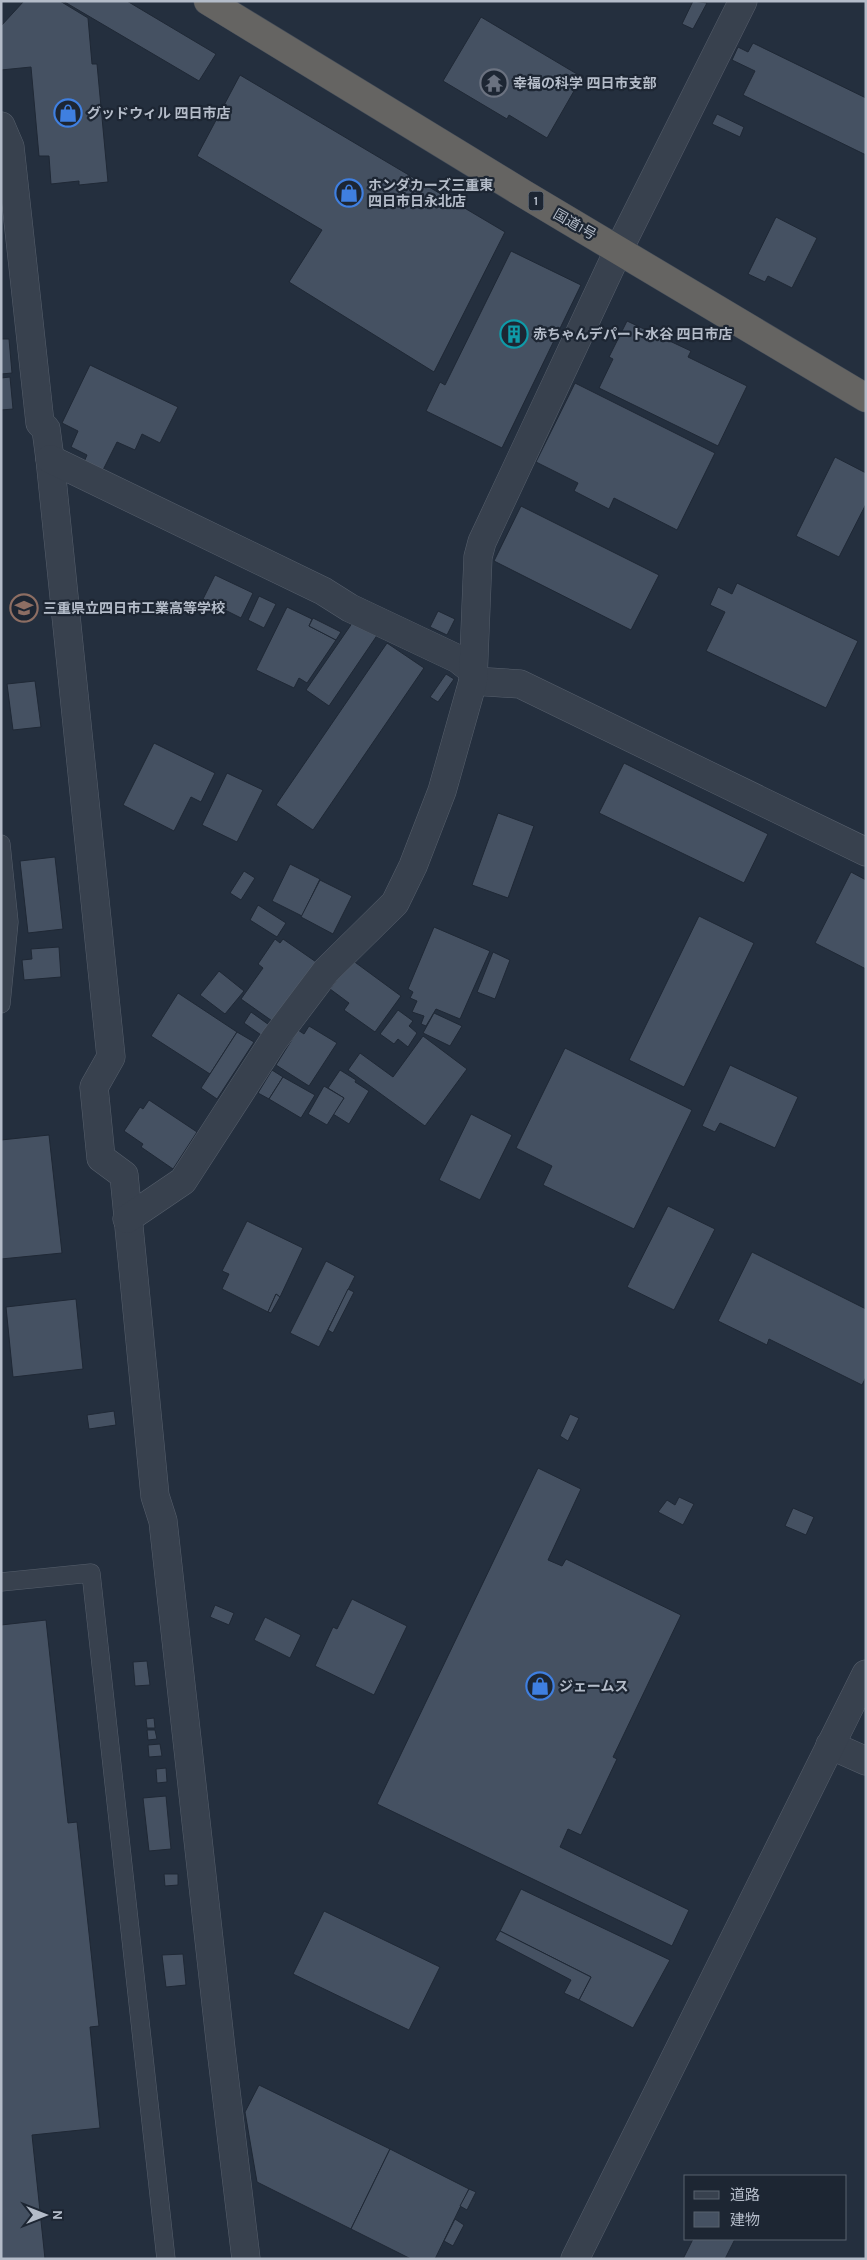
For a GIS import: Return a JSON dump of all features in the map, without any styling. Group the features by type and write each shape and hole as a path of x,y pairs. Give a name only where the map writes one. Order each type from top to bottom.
{"highway":[{"name":"国道1号","path":"208,1 524,194 866,398"}],"street":[{"path":"127,1219 183,1181 274,1040 326,970 395,903 413,866 442,791 473,676 478,557 482,542 619,249 743,1"},
{"path":"1,126 10,147 40,423 46,429 50,459 111,1057 94,1087 101,1158 124,1175 156,1496 163,1521 220,2048 246,2259"},
{"path":"50,459 323,591 350,608 458,659 473,676 520,684 866,852"},
{"path":"576,2259 866,1674"},
{"path":"830,1745 866,1761"}],"lane":[{"path":"1,844 9,922 1,1004"},
{"path":"1,1582 91,1573 166,2259"}],"building":[{"name":"グッドウィル 四日市店","path":"24,1 60,1 88,18 92,64 97,64 108,182 79,185 79,181 51,184 49,156 39,156 31,67 1,70 1,26"},
{"path":"63,1 127,1 216,54 199,81"},
{"path":"693,1 707,3 693,29 682,24"},
{"path":"481,17 582,77 547,138 509,115 507,119 443,81"},
{"path":"753,43 866,98 866,155 743,95 755,71 732,60 738,47 748,52"},
{"name":"ホンダカーズ三重東 四日市日永北店","path":"240,75 505,232 434,372 289,282 322,230 197,156"},
{"path":"717,114 744,127 740,137 712,124"},
{"path":"776,217 817,238 792,288 768,276 765,282 748,274"},
{"name":"赤ちゃんデパート水谷 四日市店","path":"511,251 581,285 502,448 426,411 440,382 445,385"},
{"path":"627,321 691,351 688,357 747,386 718,446 599,388 613,359 609,357"},
{"path":"1,339 9,339 12,373 1,374"},
{"path":"90,365 178,407 160,443 142,434 135,450 117,442 103,470 84,462 87,455 71,447 78,431 62,423"},
{"path":"10,377 13,409 1,410 1,378"},
{"path":"575,383 715,453 677,530 614,498 609,509 574,491 578,483 536,462"},
{"path":"835,457 866,473 866,504 839,557 796,536"},
{"path":"521,506 659,575 631,630 494,561"},
{"path":"215,575 253,593 241,618 203,599"},
{"path":"737,583 858,641 826,708 706,651 725,612 710,605 718,587 732,594"},
{"path":"259,596 276,604 264,628 248,620"},
{"path":"287,607 312,619 309,626 336,640 307,683 299,678 294,688 256,670"},
{"path":"438,611 455,619 447,635 430,627"},
{"path":"313,618 341,632 336,640 309,626"},
{"path":"355,619 378,634 329,706 306,690"},
{"path":"387,643 424,668 313,830 276,805"},
{"path":"446,674 454,679 438,702 430,697"},
{"path":"35,681 41,727 13,730 7,684"},
{"path":"154,743 215,773 201,802 191,797 174,831 123,805"},
{"path":"624,763 768,834 744,883 599,813"},
{"path":"227,773 263,790 237,842 202,825"},
{"path":"498,813 534,826 508,898 472,885"},
{"path":"55,857 63,929 28,933 20,861"},
{"path":"290,864 320,879 302,916 272,901"},
{"path":"244,871 255,878 241,900 230,893"},
{"path":"851,872 866,880 866,969 815,943"},
{"path":"320,880 352,896 333,934 301,917"},
{"path":"258,905 286,923 277,937 250,920"},
{"path":"699,916 754,943 684,1087 629,1060"},
{"path":"434,927 490,951 460,1019 436,1009 426,1026 421,1024 424,1016 412,1012 417,1001 410,998 413,992 408,989"},
{"path":"275,939 280,943 283,939 319,964 275,1023 241,999 263,968 258,964"},
{"path":"59,947 61,977 24,980 22,960 32,959 31,949"},
{"path":"493,952 510,960 495,999 477,992"},
{"path":"352,960 401,996 375,1032 344,1010 349,1003 330,989"},
{"path":"219,971 244,991 225,1014 200,995"},
{"path":"178,993 237,1032 210,1074 151,1036"},
{"path":"398,1010 413,1021 409,1026 417,1033 408,1047 398,1039 394,1044 380,1034"},
{"path":"251,1012 272,1027 264,1037 244,1023"},
{"path":"434,1013 462,1026 450,1046 423,1033"},
{"path":"309,1026 337,1043 309,1086 276,1065 298,1030 304,1034"},
{"path":"237,1032 254,1042 217,1099 201,1088"},
{"path":"423,1036 467,1069 425,1126 348,1070 360,1053 393,1077"},
{"path":"565,1048 692,1110 634,1229 543,1185 552,1166 516,1148"},
{"path":"730,1065 798,1097 775,1148 720,1123 715,1132 702,1126"},
{"path":"272,1070 283,1077 269,1099 258,1093"},
{"path":"340,1070 369,1091 349,1124 333,1114 344,1098 328,1088"},
{"path":"283,1077 315,1095 301,1118 269,1099"},
{"path":"324,1086 344,1098 327,1125 308,1114"},
{"path":"149,1100 197,1132 173,1169 141,1147 143,1144 124,1131 140,1107 143,1109"},
{"path":"471,1114 512,1135 480,1200 439,1180"},
{"path":"49,1135 62,1253 1,1259 1,1140"},
{"path":"668,1206 715,1229 674,1310 627,1287"},
{"path":"247,1221 303,1248 280,1297 276,1294 268,1312 222,1289 229,1274 222,1271"},
{"path":"752,1252 866,1309 866,1377 862,1385 769,1339 767,1345 718,1321"},
{"path":"326,1261 355,1276 319,1347 290,1333"},
{"path":"348,1289 354,1292 333,1333 328,1330"},
{"path":"276,1294 280,1297 271,1313 268,1312"},
{"path":"76,1299 83,1369 13,1377 6,1307"},
{"path":"114,1411 116,1425 89,1429 87,1415"},
{"path":"570,1414 579,1418 568,1441 560,1436"},
{"name":"ジェームス","path":"538,1468 581,1489 548,1560 562,1566 566,1559 681,1615 613,1757 617,1759 581,1835 568,1829 560,1847 689,1910 672,1946 377,1804"},
{"path":"679,1497 694,1504 683,1525 658,1512 667,1500 675,1505"},
{"path":"793,1508 814,1517 806,1535 785,1526"},
{"path":"352,1599 407,1626 374,1695 315,1666 333,1627 337,1629"},
{"path":"215,1605 234,1613 229,1625 210,1617"},
{"path":"265,1617 301,1635 290,1658 254,1640"},
{"path":"46,1620 68,1823 77,1822 99,2026 90,2027 100,2128 32,2135 45,2259 1,2259 1,1625"},
{"path":"147,1661 150,1685 135,1686 133,1662"},
{"path":"154,1718 155,1728 147,1728 146,1719"},
{"path":"147,1730 155,1730 157,1739 148,1740"},
{"path":"160,1744 162,1756 149,1757 148,1745"},
{"path":"166,1768 167,1782 157,1783 156,1769"},
{"path":"166,1796 171,1849 149,1851 143,1798"},
{"path":"164,1874 178,1874 178,1885 165,1886"},
{"path":"521,1889 670,1960 633,2028 579,2000 591,1977 500,1931"},
{"path":"324,1911 440,1967 409,2030 293,1974"},
{"path":"500,1931 591,1977 579,2000 564,1993 571,1980 495,1940"},
{"path":"183,1954 186,1985 166,1987 162,1955"},
{"path":"259,2085 390,2149 351,2229 257,2182 245,2112"},
{"path":"390,2149 469,2189 435,2259 411,2259 351,2229"},
{"path":"469,2189 476,2192 467,2210 460,2206"},
{"path":"455,2219 464,2225 453,2246 444,2241"},
{"path":"692,2240 734,2240 725,2259 683,2259"}],"place":[{"name":"幸福の科学 四日市支部","path":"494,83"},
{"name":"グッドウィル 四日市店","path":"68,113"},
{"name":"ホンダカーズ三重東 四日市日永北店","path":"349,193"},
{"name":"赤ちゃんデパート水谷 四日市店","path":"514,334"},
{"name":"三重県立四日市工業高等学校","path":"24,608"},
{"name":"ジェームス","path":"540,1686"}]}
